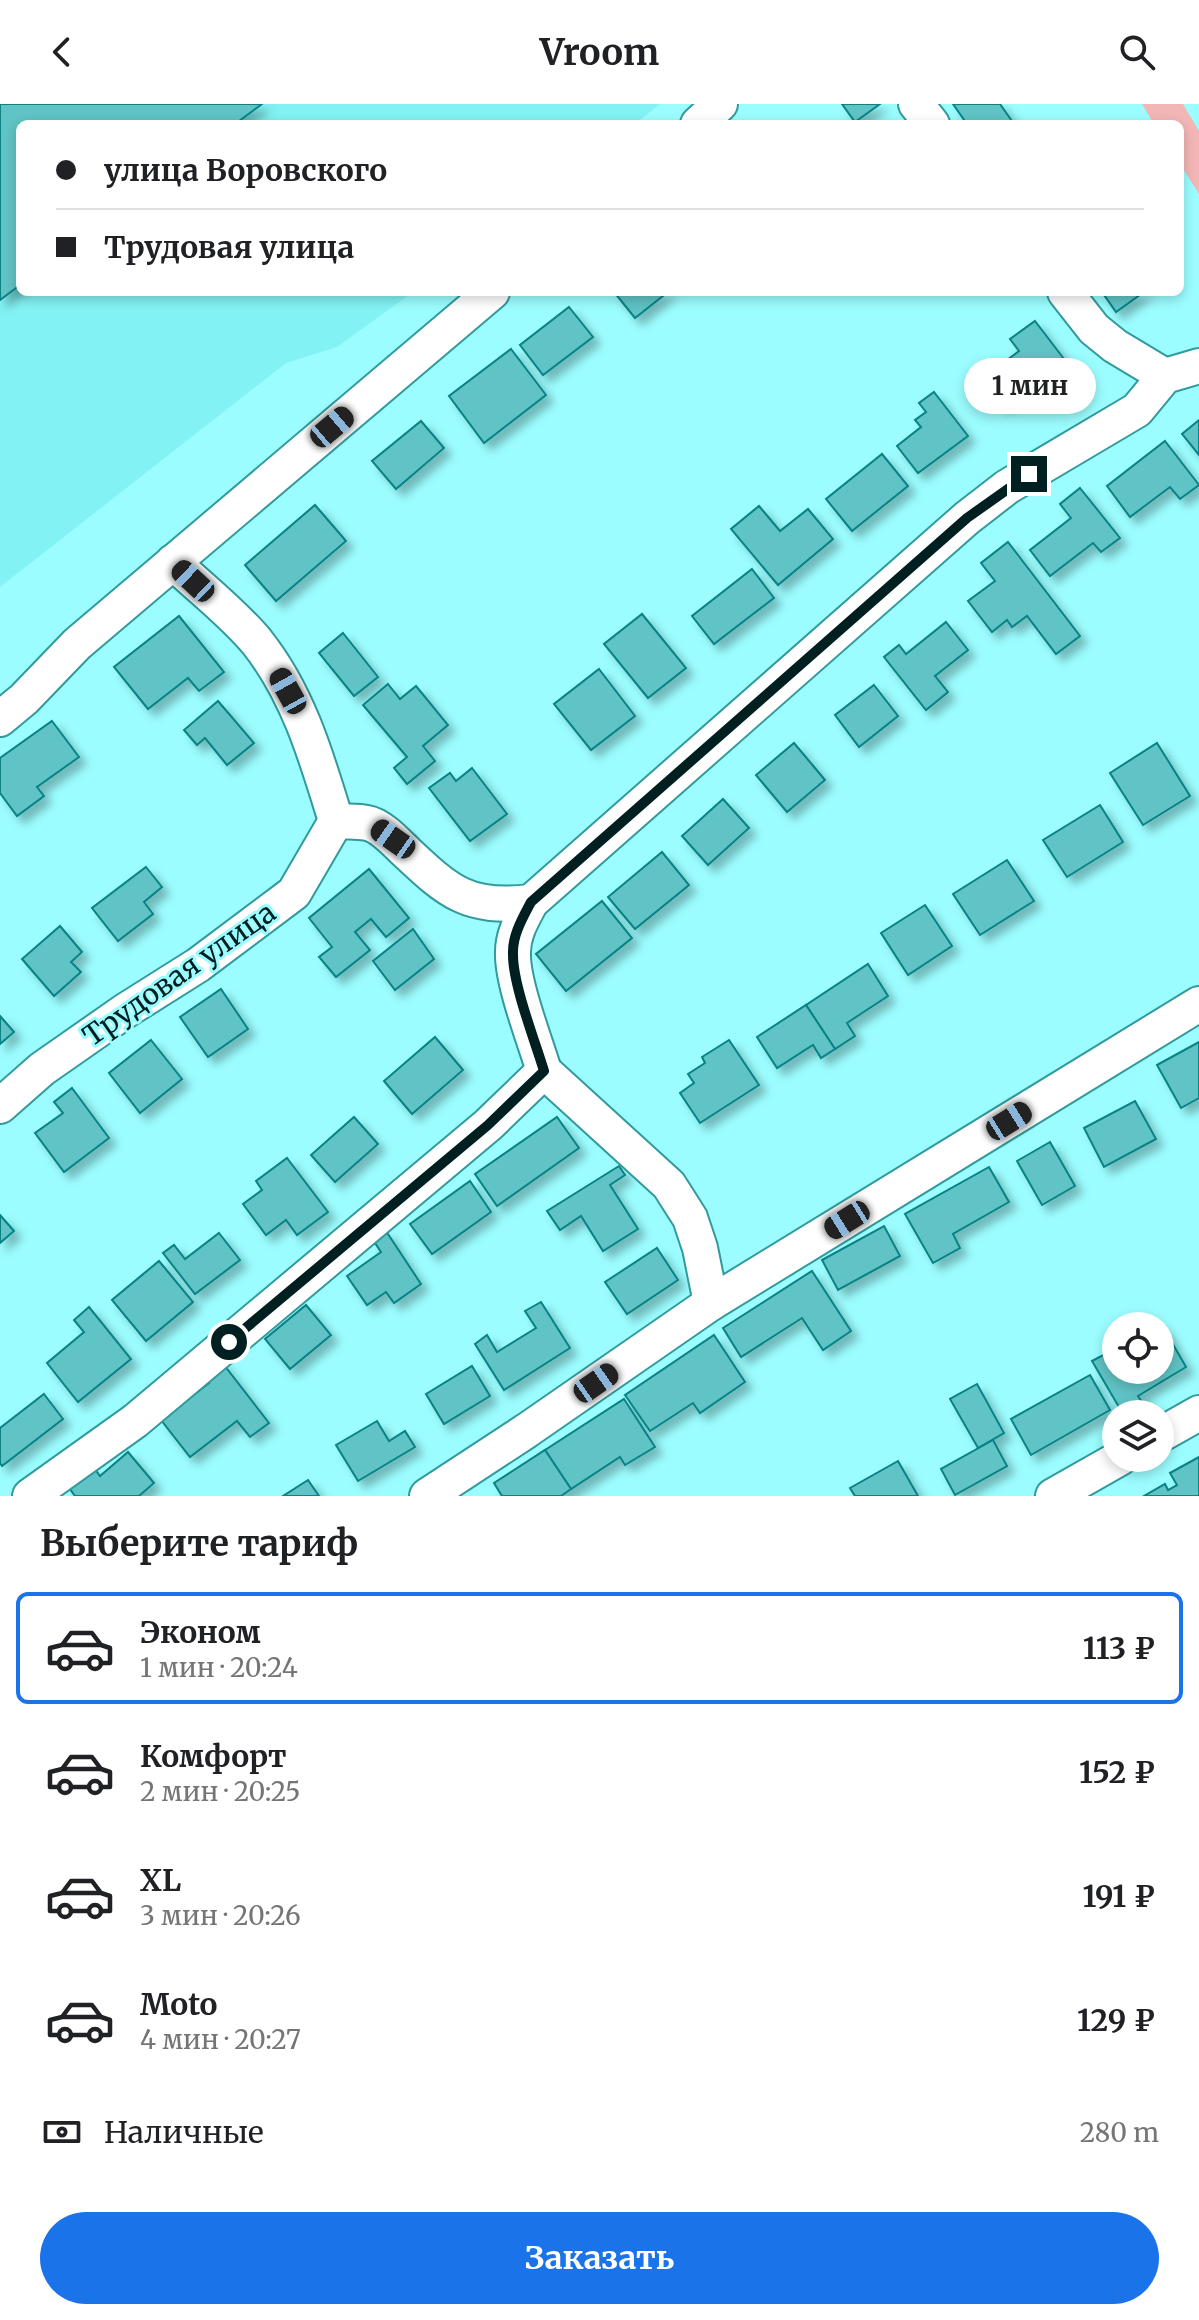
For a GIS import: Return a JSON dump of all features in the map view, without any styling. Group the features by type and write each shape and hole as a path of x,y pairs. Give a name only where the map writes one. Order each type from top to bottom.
{"street":[{"path":"702,120 720,104"},
{"path":"916,104 929,120"},
{"path":"0,719 24,699 77,644 487,296"},
{"path":"1068,296 1094,329 1115,346 1165,376"},
{"path":"711,1303 700,1248 690,1218 669,1185 544,1071 513,955 517,930 531,902 967,518 1007,487 1137,410 1165,376 1199,366"},
{"path":"173,562 255,640 274,665 302,718 336,821 369,823 393,839 443,886 475,902 503,905 531,902"},
{"name":"Трудовая улица","path":"0,1106 42,1069 222,948 294,893 336,821"},
{"path":"427,1496 711,1303 1199,1004"},
{"path":"30,1496 135,1421 488,1125 544,1071"},
{"path":"1174,1427 1199,1413"},
{"path":"1053,1496 1102,1468"}],"shaded area":[{"path":"0,104 660,104 640,120 16,120 16,296 407,296 337,347 286,363 0,587"},
{"path":"1142,104 1183,104 1199,131 1199,194 1184,170 1184,120 1152,120"}],"building":[{"path":"0,104 262,104 240,120 16,120 16,288 0,300"},
{"path":"842,104 880,104 858,120 854,120"},
{"path":"953,104 1000,104 1011,120 964,120"},
{"path":"617,296 663,296 635,318"},
{"path":"1105,296 1138,296 1116,312"},
{"path":"569,307 593,337 543,375 520,345"},
{"path":"1035,321 1064,359 1003,405 983,378 1019,351 1010,339"},
{"path":"511,349 546,395 484,443 449,396"},
{"path":"934,392 968,436 918,473 897,446 921,427 915,420 926,412 919,403"},
{"path":"1199,420 1199,455 1182,434"},
{"path":"421,421 444,448 396,489 372,461"},
{"path":"1165,441 1199,485 1180,499 1170,487 1130,517 1107,486"},
{"path":"882,454 908,486 852,531 826,499"},
{"path":"1080,488 1120,538 1101,552 1093,543 1050,576 1030,550 1071,518 1060,504"},
{"path":"315,505 346,541 276,601 245,565"},
{"path":"759,506 780,531 808,509 833,539 778,585 731,529"},
{"path":"1008,542 1080,636 1056,654 1027,616 1012,627 1007,620 992,632 968,601 995,581 981,563"},
{"path":"752,569 774,598 714,644 692,616"},
{"path":"642,614 686,668 648,698 604,644"},
{"path":"179,616 224,672 199,691 188,678 148,709 114,667"},
{"path":"946,622 968,650 935,676 948,692 926,710 884,657 899,645 906,654"},
{"path":"343,633 378,677 354,696 319,653"},
{"path":"599,669 635,716 591,750 554,704"},
{"path":"388,684 400,699 416,686 448,725 423,746 435,761 407,784 394,768 407,757 363,705"},
{"path":"874,685 898,716 859,747 835,715"},
{"path":"218,701 254,743 227,765 205,738 197,745 184,730"},
{"path":"52,721 79,757 37,787 44,796 17,816 0,793 0,758"},
{"path":"794,743 825,780 787,812 756,775"},
{"path":"1157,743 1190,796 1143,825 1110,773"},
{"path":"472,768 507,814 470,841 429,788 450,773 456,781"},
{"path":"723,799 749,828 708,865 682,836"},
{"path":"1100,805 1123,842 1067,877 1043,840"},
{"path":"662,852 689,885 635,929 608,897"},
{"path":"1007,860 1034,901 980,935 953,894"},
{"path":"146,867 162,887 144,902 153,914 118,941 92,908"},
{"path":"369,869 409,918 386,937 371,919 355,932 370,950 336,977 319,957 332,947 309,918"},
{"path":"602,901 632,938 566,991 536,954"},
{"path":"925,905 952,946 908,975 881,933"},
{"path":"60,926 82,952 71,962 81,972 54,996 22,959"},
{"path":"413,929 434,959 395,990 373,961"},
{"path":"868,964 888,996 847,1023 855,1036 835,1049 806,1005"},
{"path":"221,989 248,1029 208,1057 180,1017"},
{"path":"806,1005 835,1049 821,1058 813,1045 777,1068 757,1037"},
{"path":"0,1016 14,1032 0,1044"},
{"path":"435,1037 463,1070 412,1114 384,1081"},
{"path":"151,1040 182,1079 140,1113 109,1073"},
{"path":"729,1040 759,1085 700,1123 680,1093 694,1083 688,1074 705,1063 702,1057"},
{"path":"1199,1042 1199,1098 1181,1108 1157,1065"},
{"path":"72,1088 109,1138 64,1172 35,1133 63,1113 54,1102"},
{"path":"1135,1101 1156,1139 1104,1167 1084,1128"},
{"path":"354,1117 378,1144 335,1182 311,1155"},
{"path":"557,1117 579,1148 497,1206 475,1174"},
{"path":"1050,1142 1075,1186 1042,1205 1017,1161"},
{"path":"287,1158 328,1212 297,1235 286,1220 266,1235 243,1204 262,1190 256,1181"},
{"path":"619,1166 625,1175 610,1185 638,1229 603,1251 581,1216 560,1230 547,1211"},
{"path":"989,1167 1009,1202 953,1234 960,1248 933,1263 905,1214"},
{"path":"470,1181 491,1212 432,1254 410,1224"},
{"path":"0,1215 14,1231 0,1243"},
{"path":"884,1226 900,1256 838,1290 822,1260"},
{"path":"386,1231 421,1284 394,1303 386,1292 367,1305 347,1276 381,1252 373,1240"},
{"path":"219,1233 240,1260 195,1294 163,1253 174,1245 185,1259"},
{"path":"657,1248 678,1280 627,1314 605,1282"},
{"path":"159,1261 193,1302 146,1341 112,1300"},
{"path":"812,1271 851,1331 823,1350 802,1318 741,1357 723,1328"},
{"path":"541,1302 570,1348 504,1390 475,1344 487,1335 497,1352 536,1328 525,1311"},
{"path":"306,1305 331,1335 290,1369 265,1339"},
{"path":"89,1307 131,1359 78,1402 47,1363 84,1332 74,1320"},
{"path":"714,1335 745,1382 700,1413 693,1403 650,1431 625,1395"},
{"path":"1174,1346 1186,1367 1174,1374"},
{"path":"1102,1356 1102,1378 1092,1361"},
{"path":"221,1361 269,1423 250,1437 237,1421 190,1457 161,1420 209,1383 203,1375"},
{"path":"472,1366 490,1396 444,1424 426,1394"},
{"path":"1090,1375 1104,1400 1102,1415 1031,1455 1011,1419"},
{"path":"977,1384 1004,1433 978,1448 950,1399"},
{"path":"1105,1384 1158,1384 1138,1396 1141,1400 1115,1400"},
{"path":"44,1394 63,1419 2,1466 0,1428"},
{"path":"624,1399 655,1447 625,1465 620,1457 571,1489 545,1450"},
{"path":"377,1421 389,1441 405,1431 415,1447 358,1481 336,1445"},
{"path":"993,1440 1007,1466 955,1495 941,1469"},
{"path":"545,1450 571,1489 561,1496 502,1496 494,1483"},
{"path":"128,1452 154,1483 139,1496 75,1496 69,1488 94,1468 100,1476"},
{"path":"1199,1457 1199,1496 1144,1496 1165,1484 1168,1490 1177,1485 1170,1473"},
{"path":"898,1461 918,1496 855,1496 850,1488"},
{"path":"308,1480 319,1496 283,1496"}],"route":[{"path":"229,1342 488,1125 544,1071 513,955 517,930 531,902 967,518 1029,474"}]}
